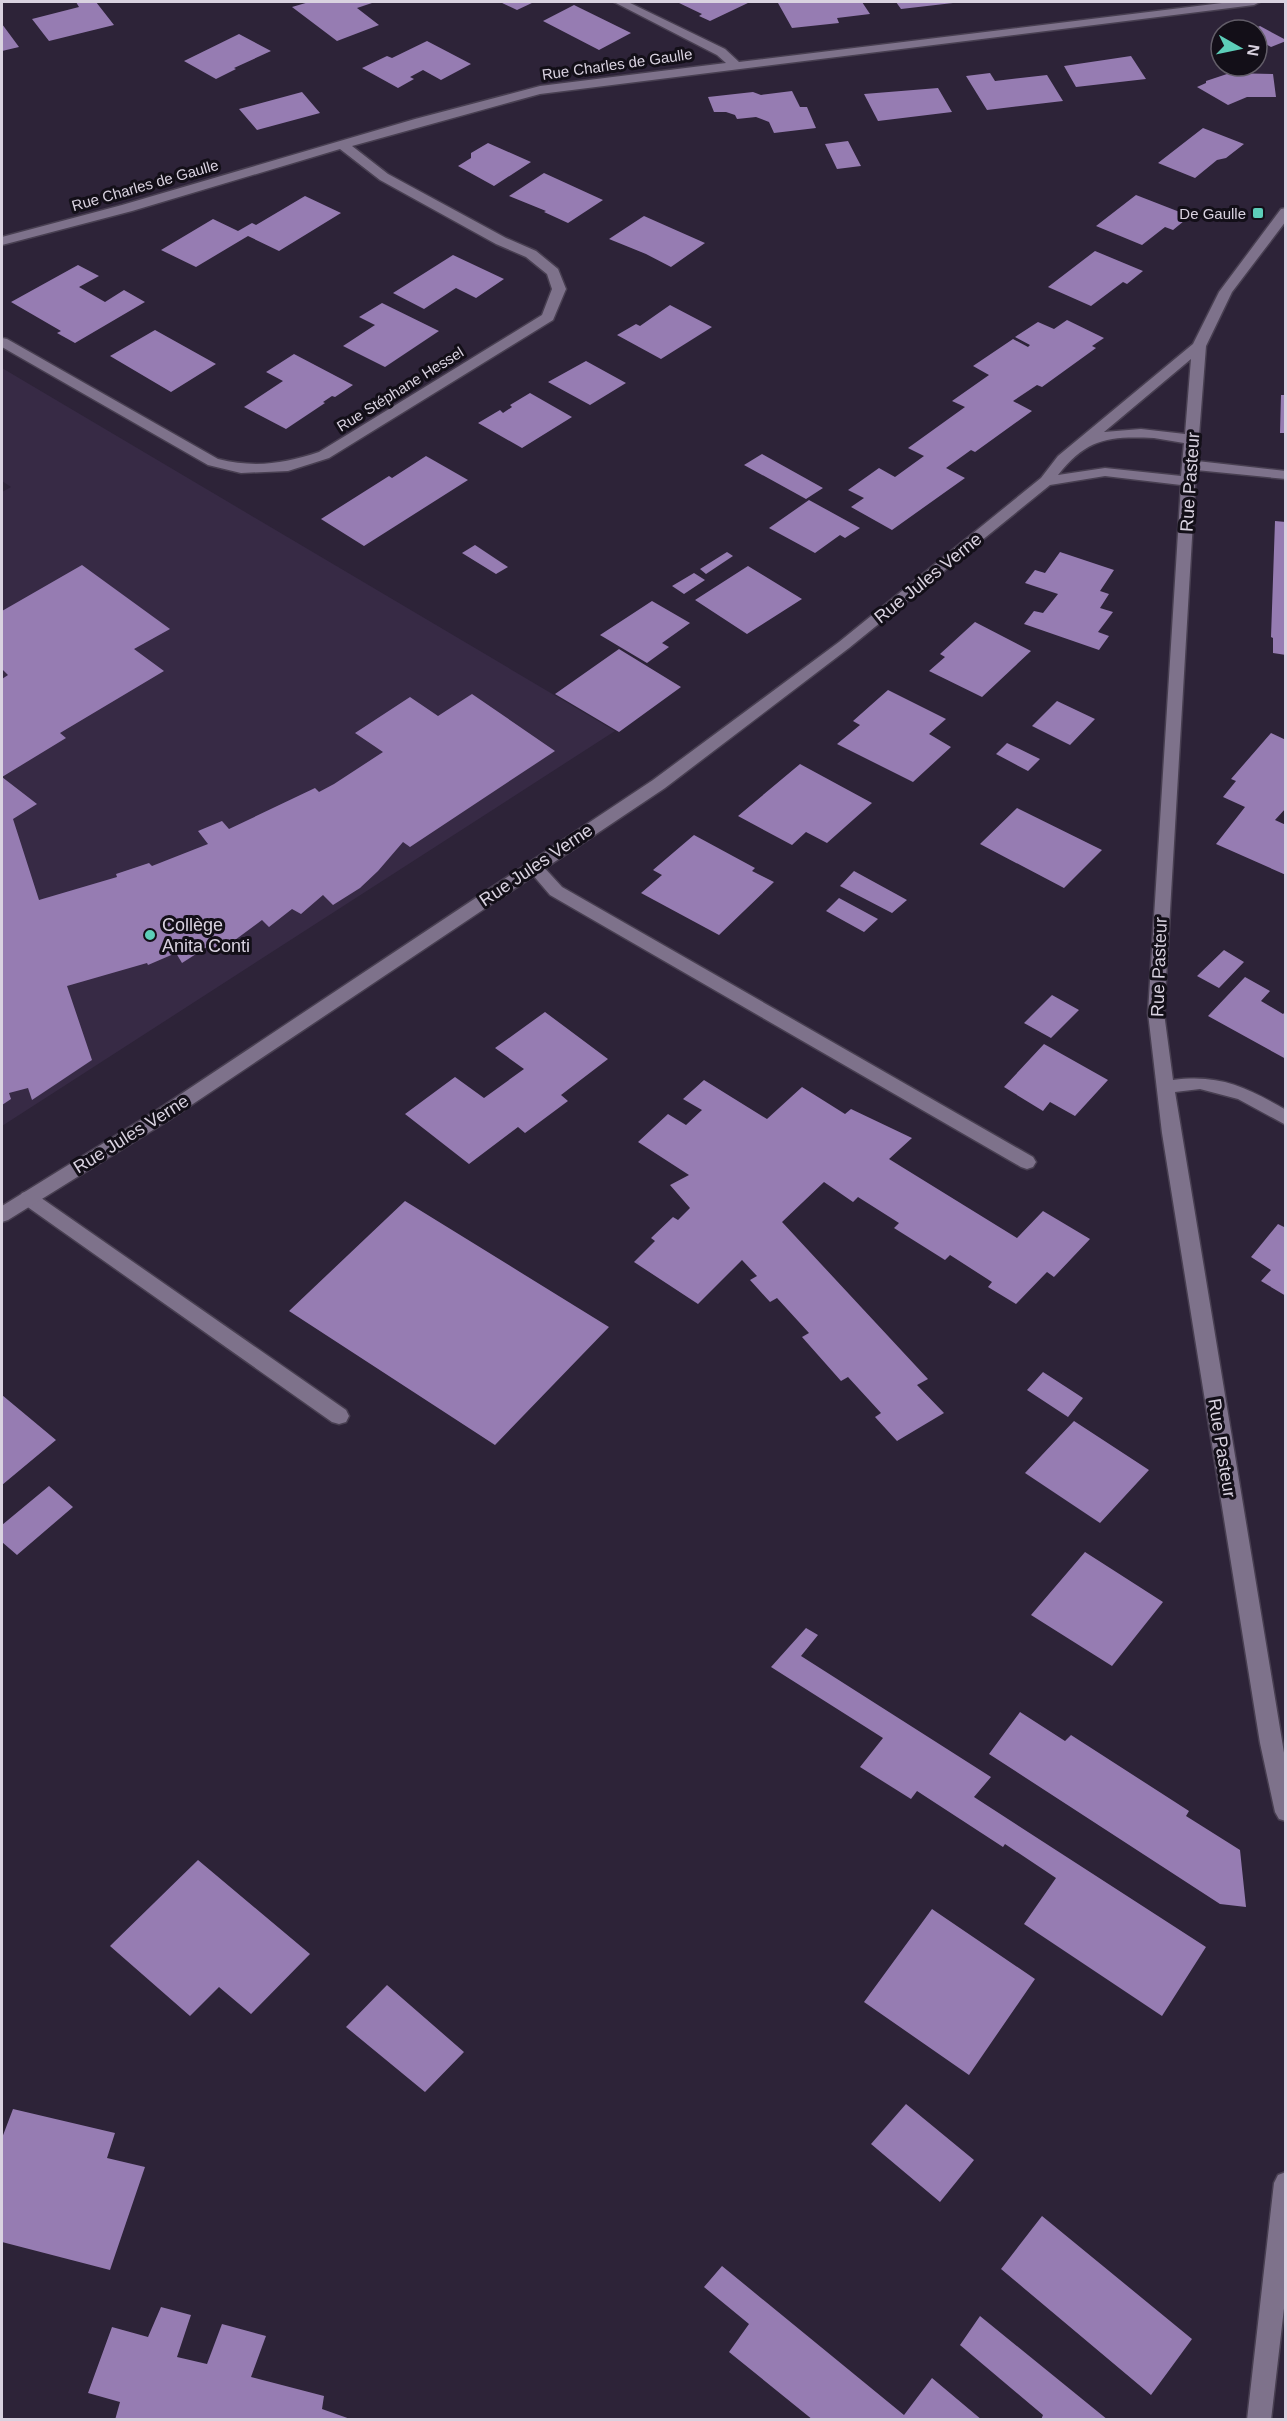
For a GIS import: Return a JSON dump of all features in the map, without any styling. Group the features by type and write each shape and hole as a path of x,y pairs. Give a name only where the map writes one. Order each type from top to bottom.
{"street":[{"path":"620,2 721,52 735,65"},
{"name":"Rue Charles de Gaulle","path":"2,241 127,208 344,146 419,122 540,90 1254,2"},
{"name":"Rue Stéphane Hessel","path":"2,342 213,462 241,469 288,467 324,455 548,317 559,290 553,272 531,254 501,241 384,177 344,146"},
{"name":"Rue Pasteur","path":"1286,212 1229,284 1205,329 1199,346 1156,1012 1173,1144 1266,1719 1286,1812"},
{"path":"1085,440 1199,346"},
{"name":"Rue Jules Verne","path":"2,1215 163,1115 658,784 844,645 1046,481 1063,459 1085,440 1114,433 1148,433 1192,440"},
{"path":"1046,481 1105,472 1286,475"},
{"path":"534,867 556,891 1027,1162"},
{"path":"1166,1087 1200,1083 1243,1094 1286,1119"},
{"path":"28,1198 339,1416"},
{"path":"1259,2420 1286,2183"}],"shaded area":[{"name":"Collège Anita Conti","path":"2,368 615,731 2,1126 2,492 11,487 2,481"}],"building":[{"path":"76,2 96,2 114,25 49,41 32,19 79,7"},
{"path":"309,2 375,2 357,8 379,25 337,41 292,7"},
{"path":"500,2 534,2 517,10"},
{"path":"677,2 750,2 710,21 699,16 702,14"},
{"path":"862,2 870,14 837,18 839,23 792,28 778,3"},
{"path":"896,2 953,2 953,3 901,9"},
{"path":"574,5 631,33 599,50 543,21"},
{"path":"2,24 19,47 2,51"},
{"path":"1269,31 1286,40 1286,41 1269,46"},
{"path":"239,34 271,51 216,79 184,61"},
{"path":"427,41 471,64 441,80 423,70 410,77 414,79 398,88 362,68 387,56 392,58"},
{"path":"1131,56 1146,79 1076,87 1064,66"},
{"path":"990,73 995,81 1047,75 1063,101 987,110 966,76"},
{"path":"1269,74 1273,74 1276,97 1247,97 1228,105 1197,87 1215,78 1269,78"},
{"path":"938,88 952,112 878,121 864,94"},
{"path":"792,91 800,107 807,107 816,128 774,133 769,122 756,117 737,119 735,115 726,112 714,112 708,97 753,92 761,95"},
{"path":"302,92 320,113 257,130 239,109"},
{"path":"1203,128 1244,144 1226,158 1217,160 1195,178 1158,163"},
{"path":"848,141 861,166 837,169 825,144"},
{"path":"488,143 531,162 494,186 458,166 471,158 471,153"},
{"path":"544,173 603,200 568,223 509,196"},
{"path":"1136,195 1190,216 1173,230 1165,227 1142,245 1096,226"},
{"path":"305,196 341,213 279,251 248,236 196,267 161,250 213,219 238,231 252,223 256,225"},
{"path":"644,216 705,243 671,267 609,239"},
{"path":"1095,251 1143,271 1127,284 1123,282 1091,306 1048,287"},
{"path":"453,255 504,279 476,298 456,288 424,309 393,293"},
{"path":"78,265 99,276 79,287 105,302 124,290 145,302 75,343 57,333 61,331 11,302"},
{"path":"382,303 439,331 385,367 343,346 375,325 359,317"},
{"path":"670,305 712,327 661,359 617,335 636,324 640,326"},
{"path":"1067,320 1104,338 1092,346 1096,348 1042,387 1037,385 1013,401 1032,411 975,452 971,450 946,468 965,478 892,530 851,507 864,498 848,490 879,468 895,477 924,456 908,448 965,407 952,401 989,375 973,366 1013,339 1028,347 1030,345 1015,337 1038,322 1054,329"},
{"path":"155,330 216,364 171,392 110,356"},
{"path":"294,354 353,385 335,397 332,396 286,429 244,407 283,381 266,372"},
{"path":"586,361 626,383 590,405 548,382"},
{"path":"530,393 572,417 522,448 478,423 500,410 503,413 512,407 510,405"},
{"path":"1281,395 1286,395 1286,433 1280,433"},
{"path":"762,454 823,488 806,499 744,465"},
{"path":"426,456 468,480 364,546 321,519 389,476 392,478"},
{"path":"809,500 860,528 845,538 840,535 815,553 769,528"},
{"path":"1275,521 1286,522 1286,655 1273,653 1273,638 1271,637"},
{"path":"475,545 508,567 496,574 462,553"},
{"path":"727,552 733,556 706,574 700,569"},
{"path":"1060,552 1114,570 1100,591 1109,594 1100,608 1113,612 1098,632 1109,636 1099,650 1024,624 1034,611 1043,613 1058,594 1025,583 1035,570 1045,573"},
{"path":"82,565 170,629 134,649 164,671 60,733 66,738 2,777 2,679 8,675 2,669 2,611"},
{"path":"748,566 802,599 747,634 695,600"},
{"path":"694,573 705,580 684,594 672,586"},
{"path":"652,601 690,623 662,643 669,647 647,663 600,635"},
{"path":"975,622 1031,651 982,697 929,671 945,657 940,654"},
{"path":"619,649 681,687 619,732 555,694"},
{"path":"888,690 946,719 929,734 951,747 913,782 837,744 860,725 853,721"},
{"path":"472,694 555,751 410,847 403,842 360,888 333,905 323,895 301,914 292,909 269,927 262,920 216,954 207,947 182,963 176,953 148,965 147,963 67,986 92,1060 32,1100 28,1088 9,1093 11,1099 2,1105 2,777 37,804 13,819 39,900 117,877 116,874 149,863 152,866 208,844 198,831 222,821 229,829 315,788 319,792 334,784 383,752 355,733 410,697 438,716"},
{"path":"1057,701 1095,719 1070,745 1032,726"},
{"path":"1271,733 1286,740 1286,808 1275,820 1286,825 1286,875 1216,844 1245,807 1223,797 1236,781 1231,779"},
{"path":"1007,743 1040,759 1028,771 996,754"},
{"path":"800,764 872,803 827,843 806,832 792,845 738,816"},
{"path":"1017,808 1102,850 1064,888 980,844"},
{"path":"694,835 755,868 752,871 774,882 719,935 641,893 662,875 653,870"},
{"path":"854,871 907,900 892,913 840,886"},
{"path":"839,898 878,919 864,932 826,911"},
{"path":"1224,950 1244,962 1219,988 1197,976"},
{"path":"1245,977 1270,991 1261,1001 1283,1014 1286,1011 1286,1059 1208,1016"},
{"path":"1052,995 1079,1010 1051,1038 1024,1023"},
{"path":"545,1012 608,1059 561,1095 568,1101 525,1133 518,1127 469,1164 405,1114 455,1077 484,1098 524,1069 495,1048"},
{"path":"1044,1044 1108,1080 1075,1116 1050,1102 1043,1111 1004,1087"},
{"path":"704,1080 767,1119 802,1087 845,1114 851,1109 912,1138 889,1159 1017,1238 1043,1211 1090,1239 1054,1277 1047,1272 1016,1304 988,1287 992,1282 950,1255 945,1260 894,1228 899,1223 858,1197 853,1202 824,1182 782,1222 928,1379 917,1385 944,1413 897,1441 875,1417 881,1413 848,1377 841,1381 802,1337 809,1333 777,1298 770,1302 750,1280 757,1276 742,1260 698,1304 634,1262 655,1241 651,1238 673,1217 678,1220 690,1208 670,1185 689,1175 638,1142 668,1114 686,1125 702,1110 683,1099"},
{"path":"405,1201 609,1327 495,1445 289,1311"},
{"path":"1278,1224 1286,1228 1286,1296 1261,1281 1271,1270 1251,1257"},
{"path":"1043,1372 1083,1398 1068,1417 1027,1390"},
{"path":"2,1395 56,1440 2,1485"},
{"path":"1074,1421 1149,1470 1100,1523 1025,1473"},
{"path":"49,1486 73,1507 17,1555 2,1542 2,1525"},
{"path":"1085,1552 1163,1602 1112,1666 1031,1615"},
{"path":"806,1628 818,1635 801,1656 991,1777 974,1797 1206,1947 1162,2016 1024,1924 1056,1878 1005,1844 1003,1847 917,1791 911,1799 860,1767 883,1738 771,1667"},
{"path":"1020,1712 1065,1741 1071,1735 1189,1811 1186,1816 1240,1850 1246,1907 1220,1904 989,1754"},
{"path":"198,1860 310,1954 251,2014 219,1987 190,2016 110,1946"},
{"path":"932,1909 1035,1979 969,2075 864,2002"},
{"path":"387,1985 464,2052 425,2092 346,2027"},
{"path":"906,2104 974,2160 940,2202 871,2144"},
{"path":"13,2109 115,2133 107,2158 145,2167 110,2270 2,2242 2,2138"},
{"path":"1042,2216 1192,2339 1151,2395 1001,2269"},
{"path":"722,2266 904,2415 932,2378 982,2420 813,2420 729,2352 749,2324 704,2287"},
{"path":"161,2307 191,2315 177,2357 207,2364 222,2324 266,2336 251,2377 324,2396 322,2409 353,2420 115,2420 120,2402 88,2393 112,2327 148,2337"},
{"path":"980,2316 1108,2420 1041,2420 1043,2415 960,2345"}],"place":[{"name":"De Gaulle","path":"1258,213"},
{"name":"Collège Anita Conti","path":"150,935"}]}
